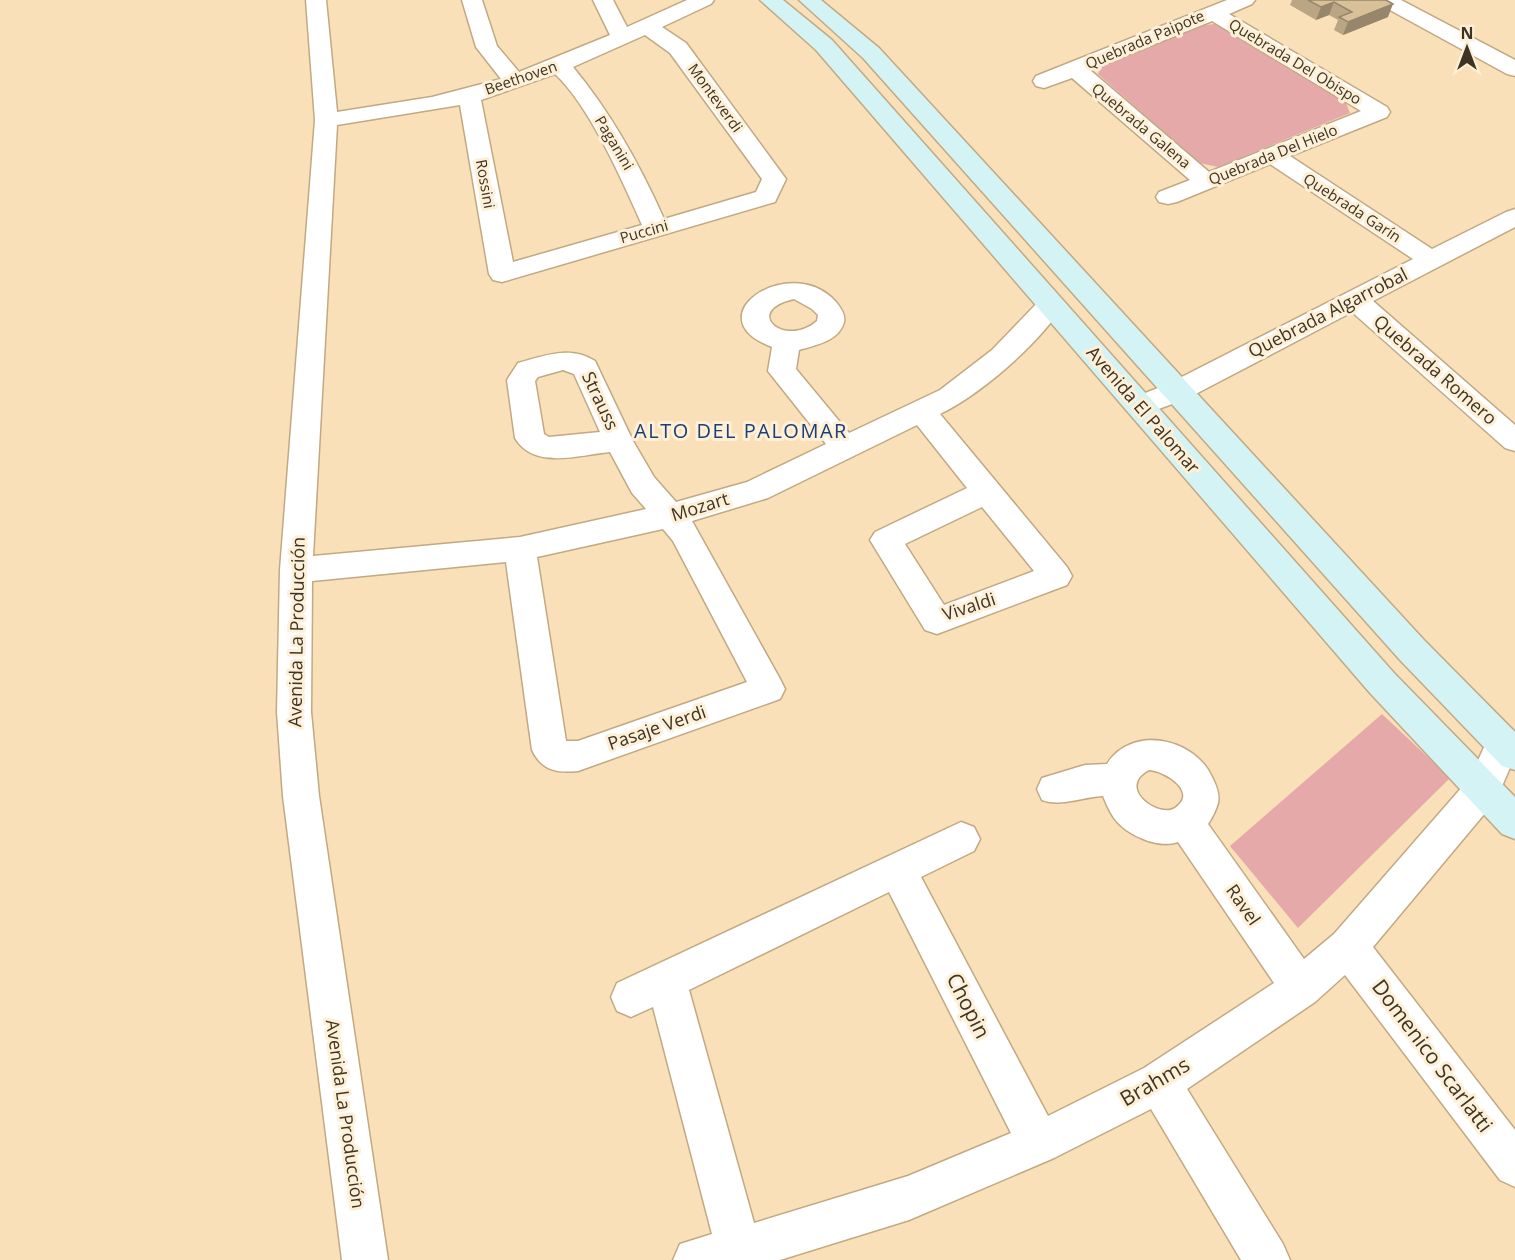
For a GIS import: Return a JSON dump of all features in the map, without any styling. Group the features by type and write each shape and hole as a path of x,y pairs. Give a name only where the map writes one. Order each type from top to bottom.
{"street":[{"name":"Avenida La Producción","path":"316,0 326,120 296,570 294,712 301,796 365,1260"},
{"path":"472,0 487,47 515,81"},
{"path":"603,0 622,38"},
{"name":"Beethoven","path":"326,120 469,95 515,81 622,38 704,0"},
{"name":"Avenida El Palomar","path":"770,0 824,45 1382,683 1515,822"},
{"name":"Avenida El Palomar","path":"809,0 871,53 1413,650 1509,749"},
{"name":"Quebrada Paipote","path":"1044,81 1245,0"},
{"path":"1386,0 1515,69"},
{"name":"Quebrada Del Obispo","path":"1212,12 1379,112"},
{"name":"Monteverdi","path":"646,27 678,48 774,179"},
{"name":"Paganini","path":"559,64 582,92 635,179 656,229"},
{"name":"Quebrada Galena","path":"1075,69 1207,182"},
{"name":"Rossini","path":"469,95 502,274"},
{"name":"Quebrada Del Hielo","path":"1168,197 1379,112"},
{"name":"Quebrada Garín","path":"1273,156 1431,260"},
{"name":"Puccini","path":"502,274 766,197 774,179"},
{"name":"Quebrada Algarrobal","path":"1140,406 1178,391 1515,217"},
{"name":"Quebrada Romero","path":"1355,300 1511,432"},
{"name":"Mozart","path":"296,570 520,549 669,516 757,490 950,397 1002,357 1051,304"},
{"path":"787,341 782,371 845,448"},
{"name":"Vivaldi","path":"921,411 987,491 1056,576 938,621 886,540 987,491"},
{"name":"Strauss","path":"618,441 643,485 669,516"},
{"name":"Pasaje Verdi","path":"520,549 550,750 559,757 578,756 768,689 684,533 669,516"},
{"name":"Brahms","path":"718,1256 909,1198 1039,1143 1159,1083 1301,988 1348,947 1483,789 1509,749"},
{"path":"1146,754 1162,756 1178,762 1191,772 1199,786 1201,800 1197,813 1186,823 1172,827 1155,826 1139,819 1119,794 1117,780 1122,768 1132,759 1146,754"},
{"path":"1055,789 1085,781 1117,780"},
{"name":"Ravel","path":"1186,823 1301,988"},
{"path":"718,1256 648,989 961,839"},
{"name":"Chopin","path":"897,870 1039,1143"},
{"name":"Domenico Scarlatti","path":"1348,947 1515,1165"},
{"path":"1159,1083 1267,1260"}],"shaded area":[{"path":"1215,24 1346,103 1350,113 1218,167 1199,163 1098,74 1101,66 1195,26"},
{"path":"1382,714 1450,778 1298,928 1230,846"}],"building":[{"path":"1308,0 1386,0 1393,4 1348,22 1339,17 1352,12 1334,2 1321,7"}],"district":[{"name":"ALTO DEL PALOMAR","path":"741,431"}]}
